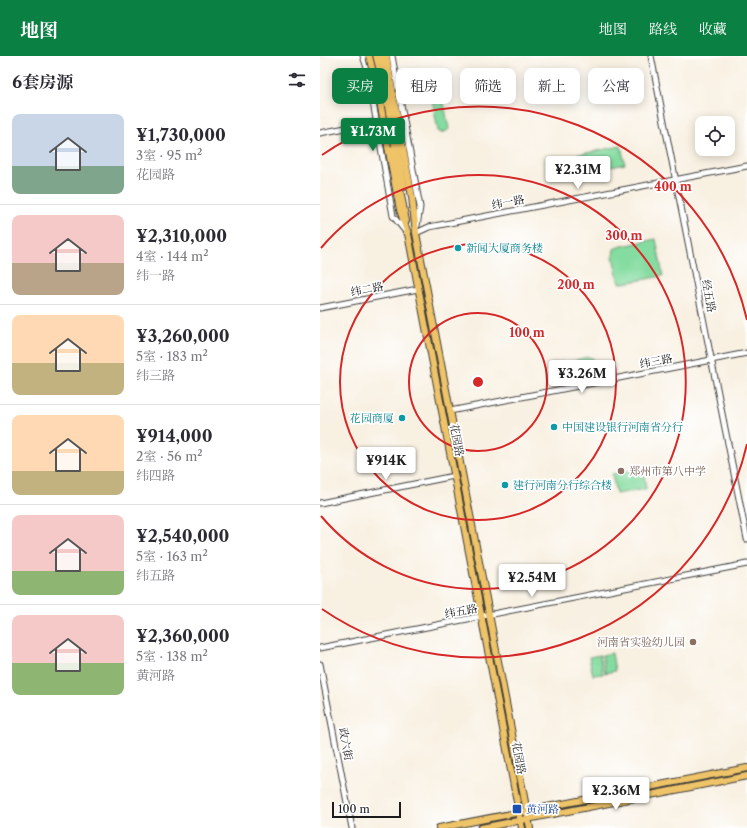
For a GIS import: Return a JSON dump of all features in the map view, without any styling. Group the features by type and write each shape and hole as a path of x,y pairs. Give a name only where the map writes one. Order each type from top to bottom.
{"main road":[{"name":"花园路","path":"369,56 379,96 400,210 408,234 522,828"},
{"path":"374,56 405,209 408,234"},
{"path":"380,56 408,208 416,233"},
{"name":"花园路","path":"386,56 412,197 416,233 530,828"},
{"path":"439,828 747,768"},
{"path":"481,828 747,776"}],"street":[{"path":"363,56 367,68 393,216 408,234"},
{"path":"392,56 420,207 416,233"},
{"name":"经五路","path":"651,56 747,539"},
{"path":"320,133 376,122"},
{"name":"纬一路","path":"416,233 429,227 747,166"},
{"name":"纬二路","path":"320,308 418,289"},
{"name":"纬三路","path":"450,411 747,353"},
{"path":"320,502 454,476"},
{"name":"纬五路","path":"320,648 747,564"},
{"name":"政六街","path":"320,664 352,828"}],"green space":[{"path":"433,104 444,104 449,129 441,133 438,131"},
{"path":"621,146 625,164 580,173 576,155"},
{"path":"656,239 663,276 624,283 618,281 613,256 614,249"},
{"path":"588,357 592,358 594,367 580,371 577,370 576,360"},
{"path":"561,362 565,364 567,372 553,376 550,375 549,365"},
{"path":"643,468 646,489 616,494 612,474"},
{"path":"612,653 615,671 605,673 602,655"},
{"path":"600,655 603,674 593,675 589,657"}],"place":[{"name":"新闻大厦商务楼","path":"458,248"},
{"name":"花园商厦","path":"402,418"},
{"name":"中国建设银行河南省分行","path":"554,427"},
{"name":"郑州市第八中学","path":"621,471"},
{"name":"建行河南分行综合楼","path":"505,485"},
{"name":"河南省实验幼儿园","path":"693,642"},
{"name":"黄河路","path":"517,809"}]}
